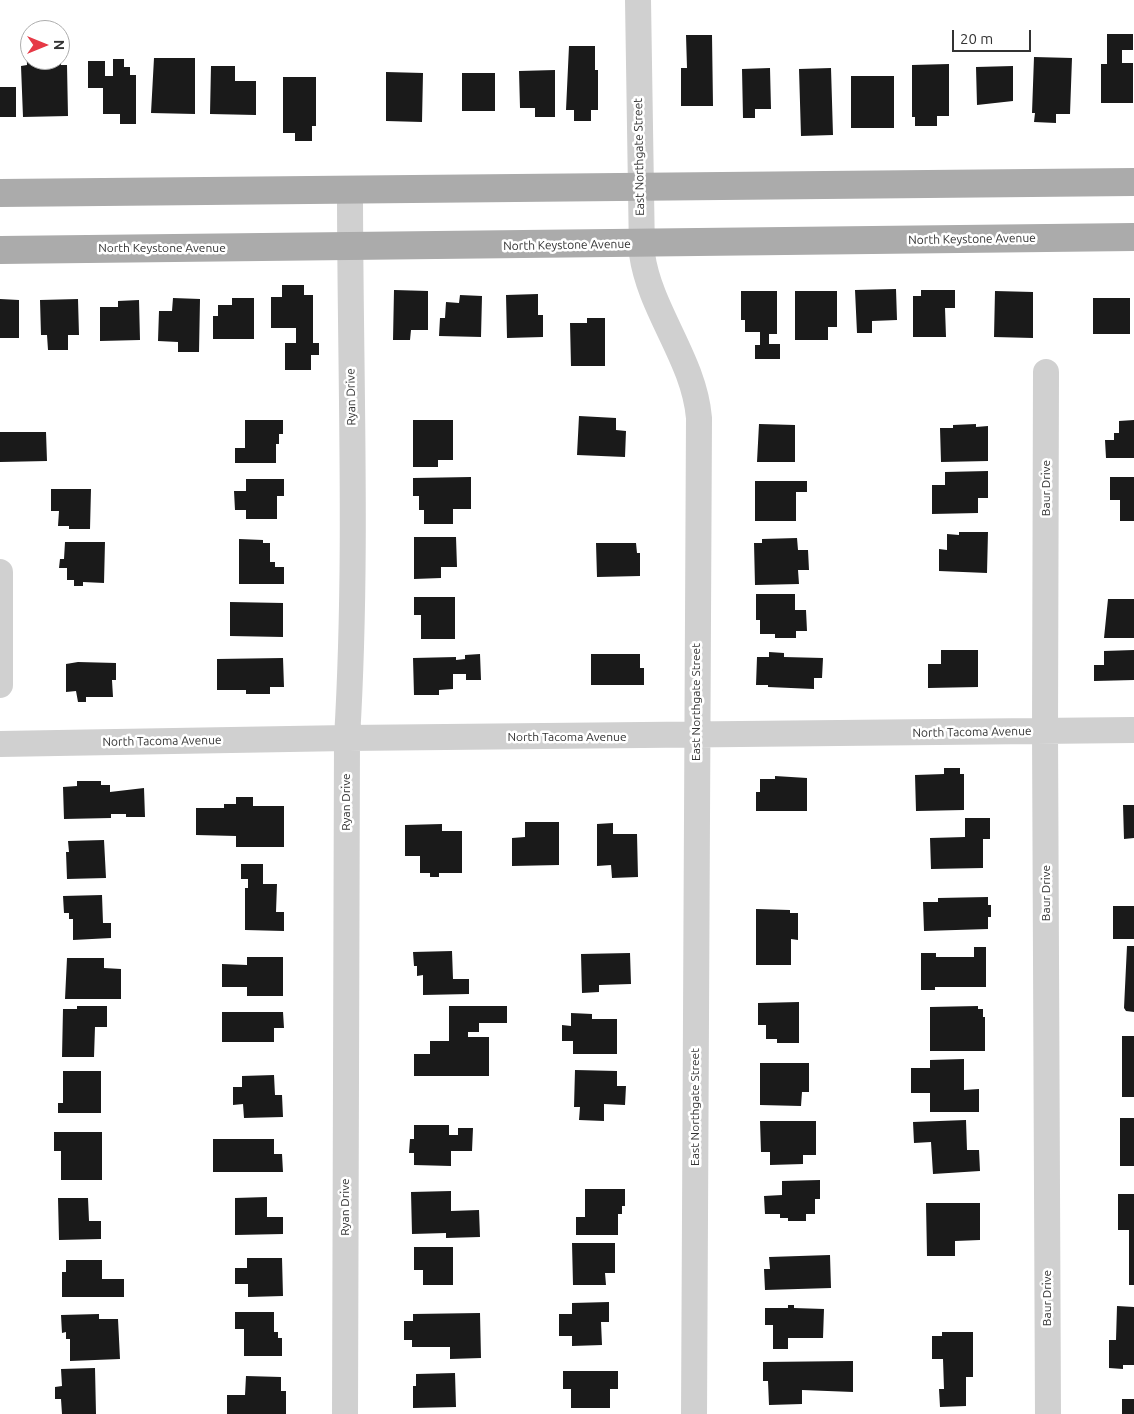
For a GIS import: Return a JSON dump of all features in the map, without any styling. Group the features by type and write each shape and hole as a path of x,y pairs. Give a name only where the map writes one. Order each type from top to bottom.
{"main road":[{"path":"0,193 1134,182"},
{"name":"North Keystone Avenue","path":"0,250 1134,237"}],"street":[{"name":"East Northgate Street","path":"638,0 641,244 646,278 692,384 698,407 694,1414"},
{"name":"Ryan Drive","path":"345,1414 347,738 350,681 352,512 350,190"},
{"name":"Baur Drive","path":"1046,372 1045,731 1048,1414"},
{"path":"0,572 0,685"},
{"name":"North Tacoma Avenue","path":"0,744 347,738 696,736 1134,730"}],"building":[{"path":"1107,34 1133,34 1133,50 1122,50 1122,63 1133,63 1133,103 1101,103 1101,64 1107,64"},
{"path":"686,35 712,35 713,106 681,106 681,68 687,68"},
{"path":"569,46 595,46 595,70 598,70 598,110 591,110 591,121 574,121 574,110 566,110"},
{"path":"1034,57 1072,58 1070,114 1056,114 1056,123 1034,122 1035,113 1032,113"},
{"path":"154,58 195,58 195,114 151,113"},
{"path":"113,59 124,59 124,67 130,67 130,75 136,75 136,124 120,124 120,114 103,114 103,88 88,88 88,61 105,61 105,76 113,76"},
{"path":"949,64 949,116 937,116 937,126 915,126 915,117 912,117 912,65"},
{"path":"211,66 235,66 235,81 256,81 256,115 210,114"},
{"path":"1013,66 1013,101 977,105 976,67"},
{"path":"770,68 771,109 755,109 755,118 743,118 742,69"},
{"path":"831,68 833,135 801,136 799,69"},
{"path":"21,70 67,70 68,116 23,117"},
{"path":"555,70 555,117 535,117 535,108 520,108 519,71"},
{"path":"386,72 423,73 422,122 386,121"},
{"path":"462,73 495,73 495,111 462,111"},
{"path":"851,76 894,76 894,128 851,128"},
{"path":"283,77 316,77 316,126 312,126 312,141 295,141 295,133 283,133"},
{"path":"0,87 16,87 16,117 0,117"},
{"path":"282,285 304,285 304,295 313,295 313,343 319,343 319,355 311,355 311,370 285,370 285,343 296,343 296,328 271,328 271,297 282,297"},
{"path":"896,289 897,320 872,321 872,333 857,333 855,290"},
{"path":"394,290 428,291 428,330 411,330 410,340 393,340"},
{"path":"921,290 955,290 955,308 945,308 946,337 913,337 913,296 921,296"},
{"path":"741,291 777,291 777,334 769,334 769,344 780,344 780,359 755,359 755,345 760,345 760,332 745,332 745,320 741,320"},
{"path":"795,291 837,291 837,327 828,327 828,340 795,340"},
{"path":"995,291 1033,292 1033,338 994,337"},
{"path":"538,294 538,315 543,315 543,337 507,338 506,295"},
{"path":"460,295 482,296 481,337 439,336 440,318 445,318 446,302 459,303"},
{"path":"173,298 200,299 199,352 178,352 178,342 158,341 159,311 172,311"},
{"path":"232,298 254,298 254,339 213,339 213,316 218,316 218,305 232,305"},
{"path":"1093,298 1130,298 1130,334 1093,334"},
{"path":"0,299 19,300 19,338 0,338"},
{"path":"78,299 79,335 68,335 68,350 48,350 47,335 41,335 40,300"},
{"path":"139,300 140,340 100,341 100,307 118,307 118,301"},
{"path":"587,318 605,318 605,366 571,366 570,323 587,323"},
{"path":"579,416 616,418 616,430 626,431 625,457 577,455"},
{"path":"245,420 283,420 283,434 279,434 279,444 276,444 276,463 235,463 235,448 245,448"},
{"path":"413,420 453,420 453,460 438,460 438,467 413,467"},
{"path":"1134,420 1134,458 1106,458 1105,440 1114,440 1114,433 1119,433 1119,421"},
{"path":"759,424 795,425 795,462 757,462"},
{"path":"976,424 976,427 988,426 988,461 941,462 940,428 953,428 953,425"},
{"path":"0,432 46,432 47,461 0,462"},
{"path":"988,471 988,498 978,498 978,513 932,514 932,485 945,485 945,472"},
{"path":"471,477 471,509 453,509 453,524 424,524 424,510 419,510 419,496 413,496 413,478"},
{"path":"1110,477 1134,477 1134,521 1120,521 1120,500 1110,500"},
{"path":"246,479 284,479 284,496 277,496 277,519 246,519 246,510 235,510 234,491 246,491"},
{"path":"755,481 807,481 807,492 796,492 796,521 755,521"},
{"path":"51,489 91,489 90,529 69,529 69,526 58,526 59,511 51,511"},
{"path":"959,532 988,532 987,573 939,571 939,549 947,550 947,534 959,535"},
{"path":"414,537 456,537 457,567 441,567 441,578 414,579"},
{"path":"797,538 798,550 808,550 809,570 798,570 799,584 755,585 754,543 762,543 762,539"},
{"path":"239,539 263,540 263,543 270,543 270,562 275,562 275,567 284,567 284,584 239,584"},
{"path":"65,542 105,542 104,583 83,582 83,586 74,586 74,580 67,580 67,568 59,568 60,559 64,559"},
{"path":"596,543 636,543 637,553 640,553 640,576 597,577"},
{"path":"756,594 795,594 795,610 806,610 807,631 796,631 796,638 775,638 775,634 760,634 760,620 756,620"},
{"path":"414,597 455,597 455,639 421,639 421,615 414,615"},
{"path":"1108,599 1134,599 1134,638 1104,638"},
{"path":"230,602 283,603 283,637 230,636"},
{"path":"941,650 978,650 978,687 928,688 928,664 941,664"},
{"path":"1134,650 1134,680 1094,681 1094,665 1104,665 1104,651"},
{"path":"769,652 784,653 784,657 823,658 822,678 814,678 814,689 756,685 757,657 769,657"},
{"path":"480,654 481,680 466,680 466,674 453,674 453,689 439,690 439,695 414,695 413,658 456,657 456,660 465,659 465,655"},
{"path":"591,654 640,654 640,668 644,668 644,685 591,685"},
{"path":"283,658 284,687 270,687 270,694 246,694 246,690 217,690 217,659"},
{"path":"78,662 116,663 116,680 112,680 113,697 86,697 86,702 78,702 76,691 66,692 66,664"},
{"path":"944,768 960,768 960,774 964,774 964,810 916,811 915,775 944,774"},
{"path":"775,776 807,778 807,811 756,811 756,792 760,792 760,779 775,779"},
{"path":"77,781 101,781 101,785 110,785 110,792 144,788 145,817 126,817 126,814 111,814 111,818 64,819 63,787 77,786"},
{"path":"236,797 253,797 253,806 284,806 284,847 236,847 236,836 196,835 196,808 224,808 224,804 236,804"},
{"path":"1123,805 1134,805 1134,838 1124,839"},
{"path":"965,818 990,818 990,839 983,839 983,868 931,869 930,838 965,837"},
{"path":"525,822 559,822 559,865 512,866 512,838 525,837"},
{"path":"613,823 613,834 637,834 638,877 612,878 611,865 597,866 597,824"},
{"path":"442,824 442,831 462,831 462,873 439,873 439,877 430,877 430,873 420,873 420,856 405,856 405,825"},
{"path":"104,840 106,878 67,879 66,852 69,852 68,841"},
{"path":"241,864 263,864 263,884 277,884 276,912 284,912 284,931 245,930 245,888 248,888 248,879 241,879"},
{"path":"102,895 103,923 111,923 111,938 73,940 73,919 69,919 69,913 64,913 63,896"},
{"path":"988,897 988,905 991,905 991,917 988,917 988,929 924,931 923,902 938,902 938,898"},
{"path":"1113,906 1134,906 1134,939 1113,939"},
{"path":"756,909 790,910 790,913 798,913 798,940 791,939 791,965 756,965"},
{"path":"1127,946 1134,946 1134,1012 1126,1011 1124,1008"},
{"path":"974,947 986,947 986,987 935,987 935,990 921,990 921,953 936,953 936,957 974,957"},
{"path":"452,951 453,979 469,979 469,994 423,995 423,975 417,976 417,966 414,966 413,952"},
{"path":"630,953 631,984 599,985 599,992 582,993 581,954"},
{"path":"247,957 283,957 283,996 247,996 247,987 222,987 222,964 247,965"},
{"path":"67,958 104,958 104,968 121,969 121,999 65,999"},
{"path":"799,1002 799,1043 777,1043 777,1039 766,1039 766,1025 758,1025 758,1003"},
{"path":"77,1006 107,1006 107,1027 95,1027 94,1057 62,1057 63,1009 77,1009"},
{"path":"449,1006 507,1006 507,1023 479,1023 479,1032 468,1032 468,1037 489,1037 489,1076 414,1076 414,1054 430,1054 430,1041 449,1041"},
{"path":"978,1006 978,1009 983,1009 983,1017 985,1017 985,1051 930,1051 930,1007"},
{"path":"222,1012 283,1012 284,1028 274,1028 274,1042 222,1042"},
{"path":"571,1013 592,1014 592,1019 617,1019 617,1054 573,1054 573,1041 562,1041 562,1025 571,1026"},
{"path":"1122,1036 1134,1036 1134,1097 1122,1097"},
{"path":"964,1059 964,1090 979,1089 979,1112 930,1112 930,1093 911,1093 911,1068 930,1068 930,1060"},
{"path":"760,1063 809,1063 809,1092 802,1092 801,1106 760,1105"},
{"path":"575,1070 617,1071 617,1086 626,1086 625,1105 604,1104 604,1121 579,1120 580,1107 574,1107"},
{"path":"63,1071 101,1071 101,1113 58,1113 58,1103 63,1103"},
{"path":"274,1075 275,1095 282,1095 283,1117 244,1118 243,1104 233,1105 233,1087 242,1087 242,1076"},
{"path":"1120,1118 1134,1118 1134,1166 1120,1166"},
{"path":"966,1120 967,1150 979,1150 980,1171 933,1174 931,1142 914,1143 913,1122"},
{"path":"760,1121 816,1121 816,1155 803,1155 803,1164 770,1165 770,1152 761,1152"},
{"path":"414,1125 449,1125 449,1135 458,1135 458,1128 473,1128 472,1151 451,1151 451,1166 414,1165 414,1153 409,1153 410,1139 414,1139"},
{"path":"54,1132 102,1132 102,1180 61,1180 61,1151 54,1151"},
{"path":"213,1139 274,1139 274,1154 282,1154 283,1172 213,1172"},
{"path":"820,1180 820,1199 815,1199 815,1214 806,1214 806,1221 788,1221 788,1218 780,1218 780,1214 765,1214 764,1196 782,1195 782,1181"},
{"path":"585,1189 625,1189 625,1206 622,1206 622,1214 618,1214 618,1235 576,1235 576,1217 585,1217"},
{"path":"451,1191 451,1211 479,1210 480,1237 446,1238 446,1233 412,1234 411,1192"},
{"path":"1118,1194 1134,1194 1134,1285 1129,1285 1129,1230 1118,1230"},
{"path":"267,1197 267,1217 283,1217 283,1234 235,1235 235,1198"},
{"path":"58,1198 88,1198 89,1221 101,1221 101,1239 59,1240"},
{"path":"926,1203 980,1203 980,1240 955,1241 955,1256 927,1256"},
{"path":"572,1243 615,1243 615,1273 605,1273 606,1285 573,1285"},
{"path":"414,1247 453,1247 453,1285 423,1285 423,1270 414,1270"},
{"path":"830,1255 831,1288 765,1290 764,1269 770,1269 769,1257"},
{"path":"247,1258 282,1258 283,1296 248,1297 248,1284 235,1284 235,1268 247,1268"},
{"path":"66,1260 102,1260 102,1279 124,1279 124,1297 62,1297 62,1272 66,1272"},
{"path":"609,1302 609,1322 601,1322 602,1345 572,1346 572,1336 559,1336 559,1314 572,1314 572,1303"},
{"path":"788,1305 794,1305 794,1308 824,1309 823,1338 788,1338 788,1349 773,1349 773,1325 765,1325 765,1308 788,1308"},
{"path":"1117,1306 1134,1307 1134,1365 1123,1365 1123,1369 1109,1368 1109,1340 1116,1340"},
{"path":"235,1312 274,1312 274,1332 278,1332 278,1338 282,1338 282,1356 244,1356 244,1329 235,1329"},
{"path":"480,1313 481,1358 450,1359 450,1347 412,1347 412,1340 404,1340 404,1321 413,1321 413,1314"},
{"path":"99,1314 99,1319 118,1319 120,1359 70,1361 70,1339 66,1339 66,1332 62,1333 61,1315"},
{"path":"942,1332 973,1332 973,1377 966,1377 966,1406 940,1407 939,1389 944,1389 943,1359 932,1359 932,1336 942,1336"},
{"path":"853,1361 853,1392 802,1390 802,1404 769,1405 768,1381 763,1381 763,1362"},
{"path":"95,1368 96,1414 62,1414 61,1399 55,1399 55,1387 62,1386 61,1369"},
{"path":"563,1371 618,1371 618,1389 610,1389 610,1408 571,1408 571,1389 563,1389"},
{"path":"455,1373 456,1407 413,1408 413,1386 416,1386 416,1374"},
{"path":"246,1376 281,1377 281,1391 286,1391 286,1414 227,1414 227,1395 245,1395"},
{"path":"1122,1399 1134,1399 1134,1414 1122,1414"}]}
